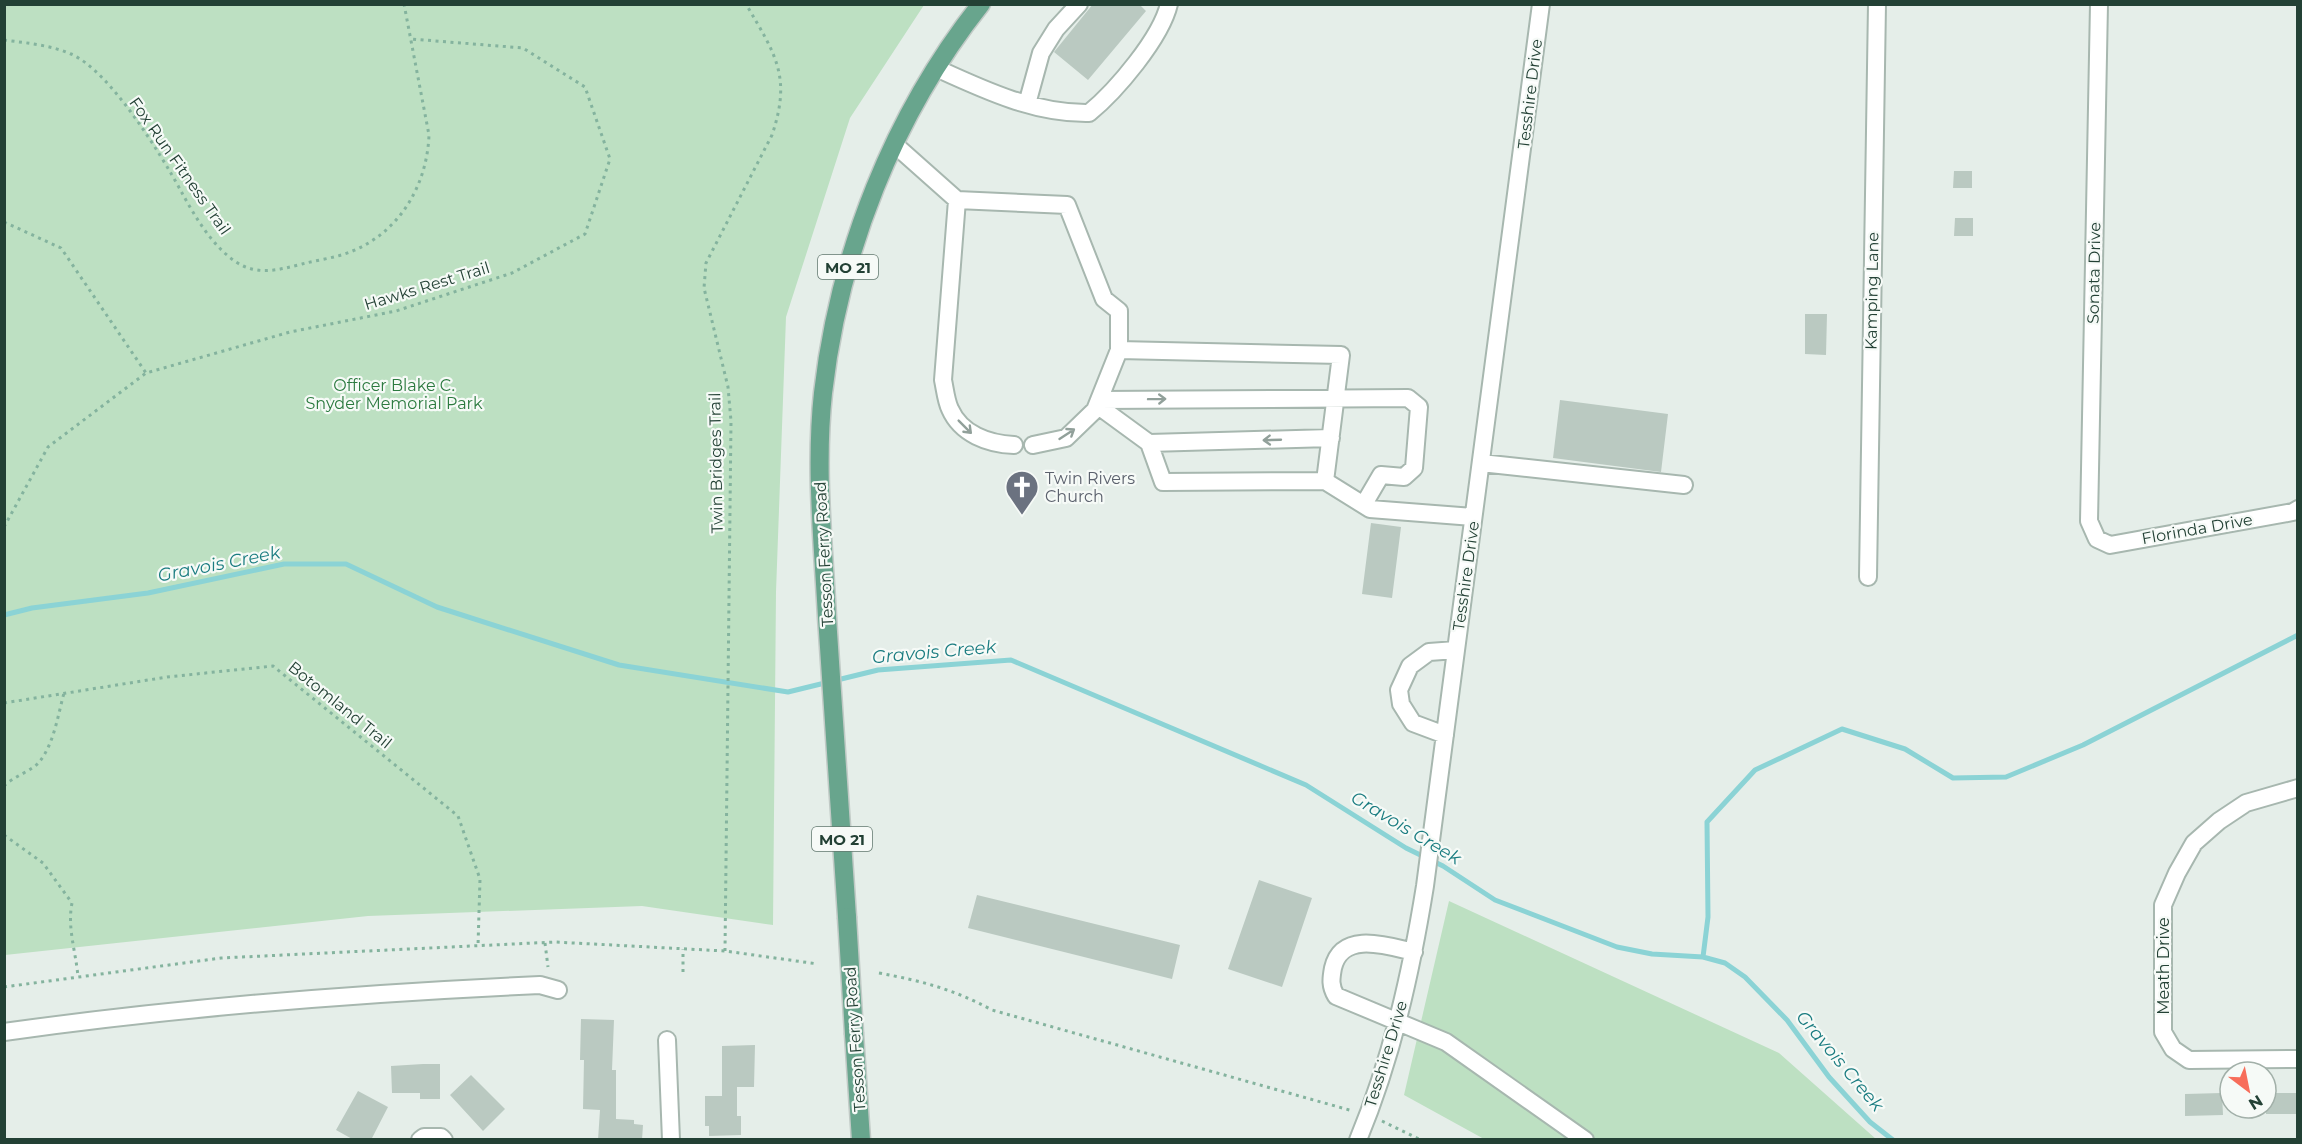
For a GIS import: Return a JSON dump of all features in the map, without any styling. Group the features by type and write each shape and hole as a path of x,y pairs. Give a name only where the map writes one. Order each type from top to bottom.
{"main road":[{"name":"Tesson Ferry Road","path":"861,1140 824,562 820,438 832,338 851,257 865,214 894,144 936,68 981,4"}],"street":[{"path":"1027,104 1041,53 1056,29 1079,4"},
{"path":"936,68 998,95 1027,104 1074,113 1089,113 1102,102 1155,38 1165,20 1169,4"},
{"name":"Tesshire Drive","path":"1358,1140 1385,1066 1398,1022 1414,952 1425,886 1541,4"},
{"name":"Kamping Lane","path":"1868,577 1877,4"},
{"name":"Sonata Drive","path":"2097,539 2089,522 2099,4"},
{"path":"894,144 957,200 1068,205 1104,299 1119,311 1119,350 1097,405 1066,438 1033,445"},
{"path":"957,200 943,381 950,409 968,432 994,445 1014,445"},
{"path":"1119,350 1341,355 1325,481"},
{"path":"1097,405 1336,397 1408,399 1419,407 1414,468 1404,477 1381,475 1364,504"},
{"path":"1097,405 1149,443 1163,482 1325,481 1371,509 1473,517"},
{"path":"1149,443 1331,438"},
{"path":"1481,463 1684,485"},
{"name":"Florinda Drive","path":"2097,539 2110,544 2293,512 2298,509"},
{"path":"1445,735 1413,723 1401,704 1399,690 1410,666 1430,652 1456,650"},
{"name":"Meath Drive","path":"2298,788 2246,803 2219,821 2194,843 2163,905 2163,1032 2173,1049 2189,1060 2298,1059"},
{"path":"1414,952 1375,943 1361,943 1341,951 1334,963 1331,978 1336,996 1446,1042 1585,1140"},
{"path":"4,1032 166,1012 345,996 540,985 558,990"},
{"path":"668,1040 671,1140"},
{"path":"420,1140 433,1137 444,1140"}],"path":[{"name":"Fox Run Fitness Trail","path":"4,39 42,45 72,54 92,67 111,88 164,161 192,210 209,234 234,260 261,272 350,253 374,240 391,226 408,205 421,180 428,157 429,135 404,4"},
{"name":"Twin Bridges Trail","path":"725,951 731,421 728,387 704,288 706,262 772,135 780,107 782,85 780,71 769,44 746,4"},
{"name":"Hawks Rest Trail","path":"146,373 290,332 396,311 512,273 585,234 610,159 585,87 522,48 411,39"},
{"path":"4,222 61,248 146,373 48,447 4,527"},
{"name":"Botomland Trail","path":"4,703 167,677 273,666 458,816 480,879 478,947"},
{"path":"4,786 15,776 39,763 54,731 64,693"},
{"path":"4,835 43,863 72,903 68,922 76,948 78,977"},
{"path":"546,943 548,968"},
{"path":"4,987 221,958 546,943 725,951 818,964"},
{"path":"683,949 683,972"},
{"path":"879,973 932,983 963,994 992,1010 1353,1111"},
{"path":"1379,1120 1421,1140"}],"green space":[{"name":"Officer Blake C. Snyder Memorial Park","path":"4,5 924,5 850,118 786,317 776,592 773,925 642,906 368,916 5,955"},
{"path":"1449,901 1779,1053 1876,1139 1484,1139 1404,1095"}],"building":[{"path":"1093,4 1139,4 1146,11 1088,80 1054,52"},
{"path":"1954,171 1972,171 1972,188 1953,188"},
{"path":"1955,218 1973,218 1973,236 1954,236"},
{"path":"1805,314 1827,314 1826,355 1805,354"},
{"path":"1560,400 1668,414 1661,472 1553,458"},
{"path":"1371,523 1401,527 1392,598 1362,594"},
{"path":"1259,880 1312,898 1282,987 1228,969"},
{"path":"977,895 1180,945 1172,979 968,928"},
{"path":"581,1019 614,1020 612,1070 616,1070 616,1119 634,1120 634,1124 643,1125 642,1140 598,1140 600,1110 583,1109 584,1060 580,1060"},
{"path":"755,1045 754,1087 737,1087 737,1116 741,1116 741,1135 709,1136 709,1126 705,1126 705,1096 722,1096 722,1046"},
{"path":"440,1064 440,1099 420,1099 420,1093 392,1093 391,1066"},
{"path":"471,1075 505,1109 483,1131 450,1095"},
{"path":"358,1091 388,1107 371,1140 354,1140 336,1130"},
{"path":"2218,1093 2218,1115 2185,1116 2185,1094"},
{"path":"2278,1093 2298,1093 2298,1114 2278,1114"}],"waterway":[{"name":"Gravois Creek","path":"4,615 32,608 148,593 284,564 346,564 437,607 619,665 788,692 878,670 1011,660 1306,785 1406,848 1443,866 1495,900 1617,947 1652,954 1703,957 1725,963 1745,977 1787,1020 1829,1077 1870,1122 1893,1140"},
{"path":"1703,957 1708,917 1707,822 1755,770 1842,729 1905,749 1953,778 2006,777 2083,745 2298,635"}],"place":[{"name":"Twin Rivers Church","path":"1022,516"}]}
